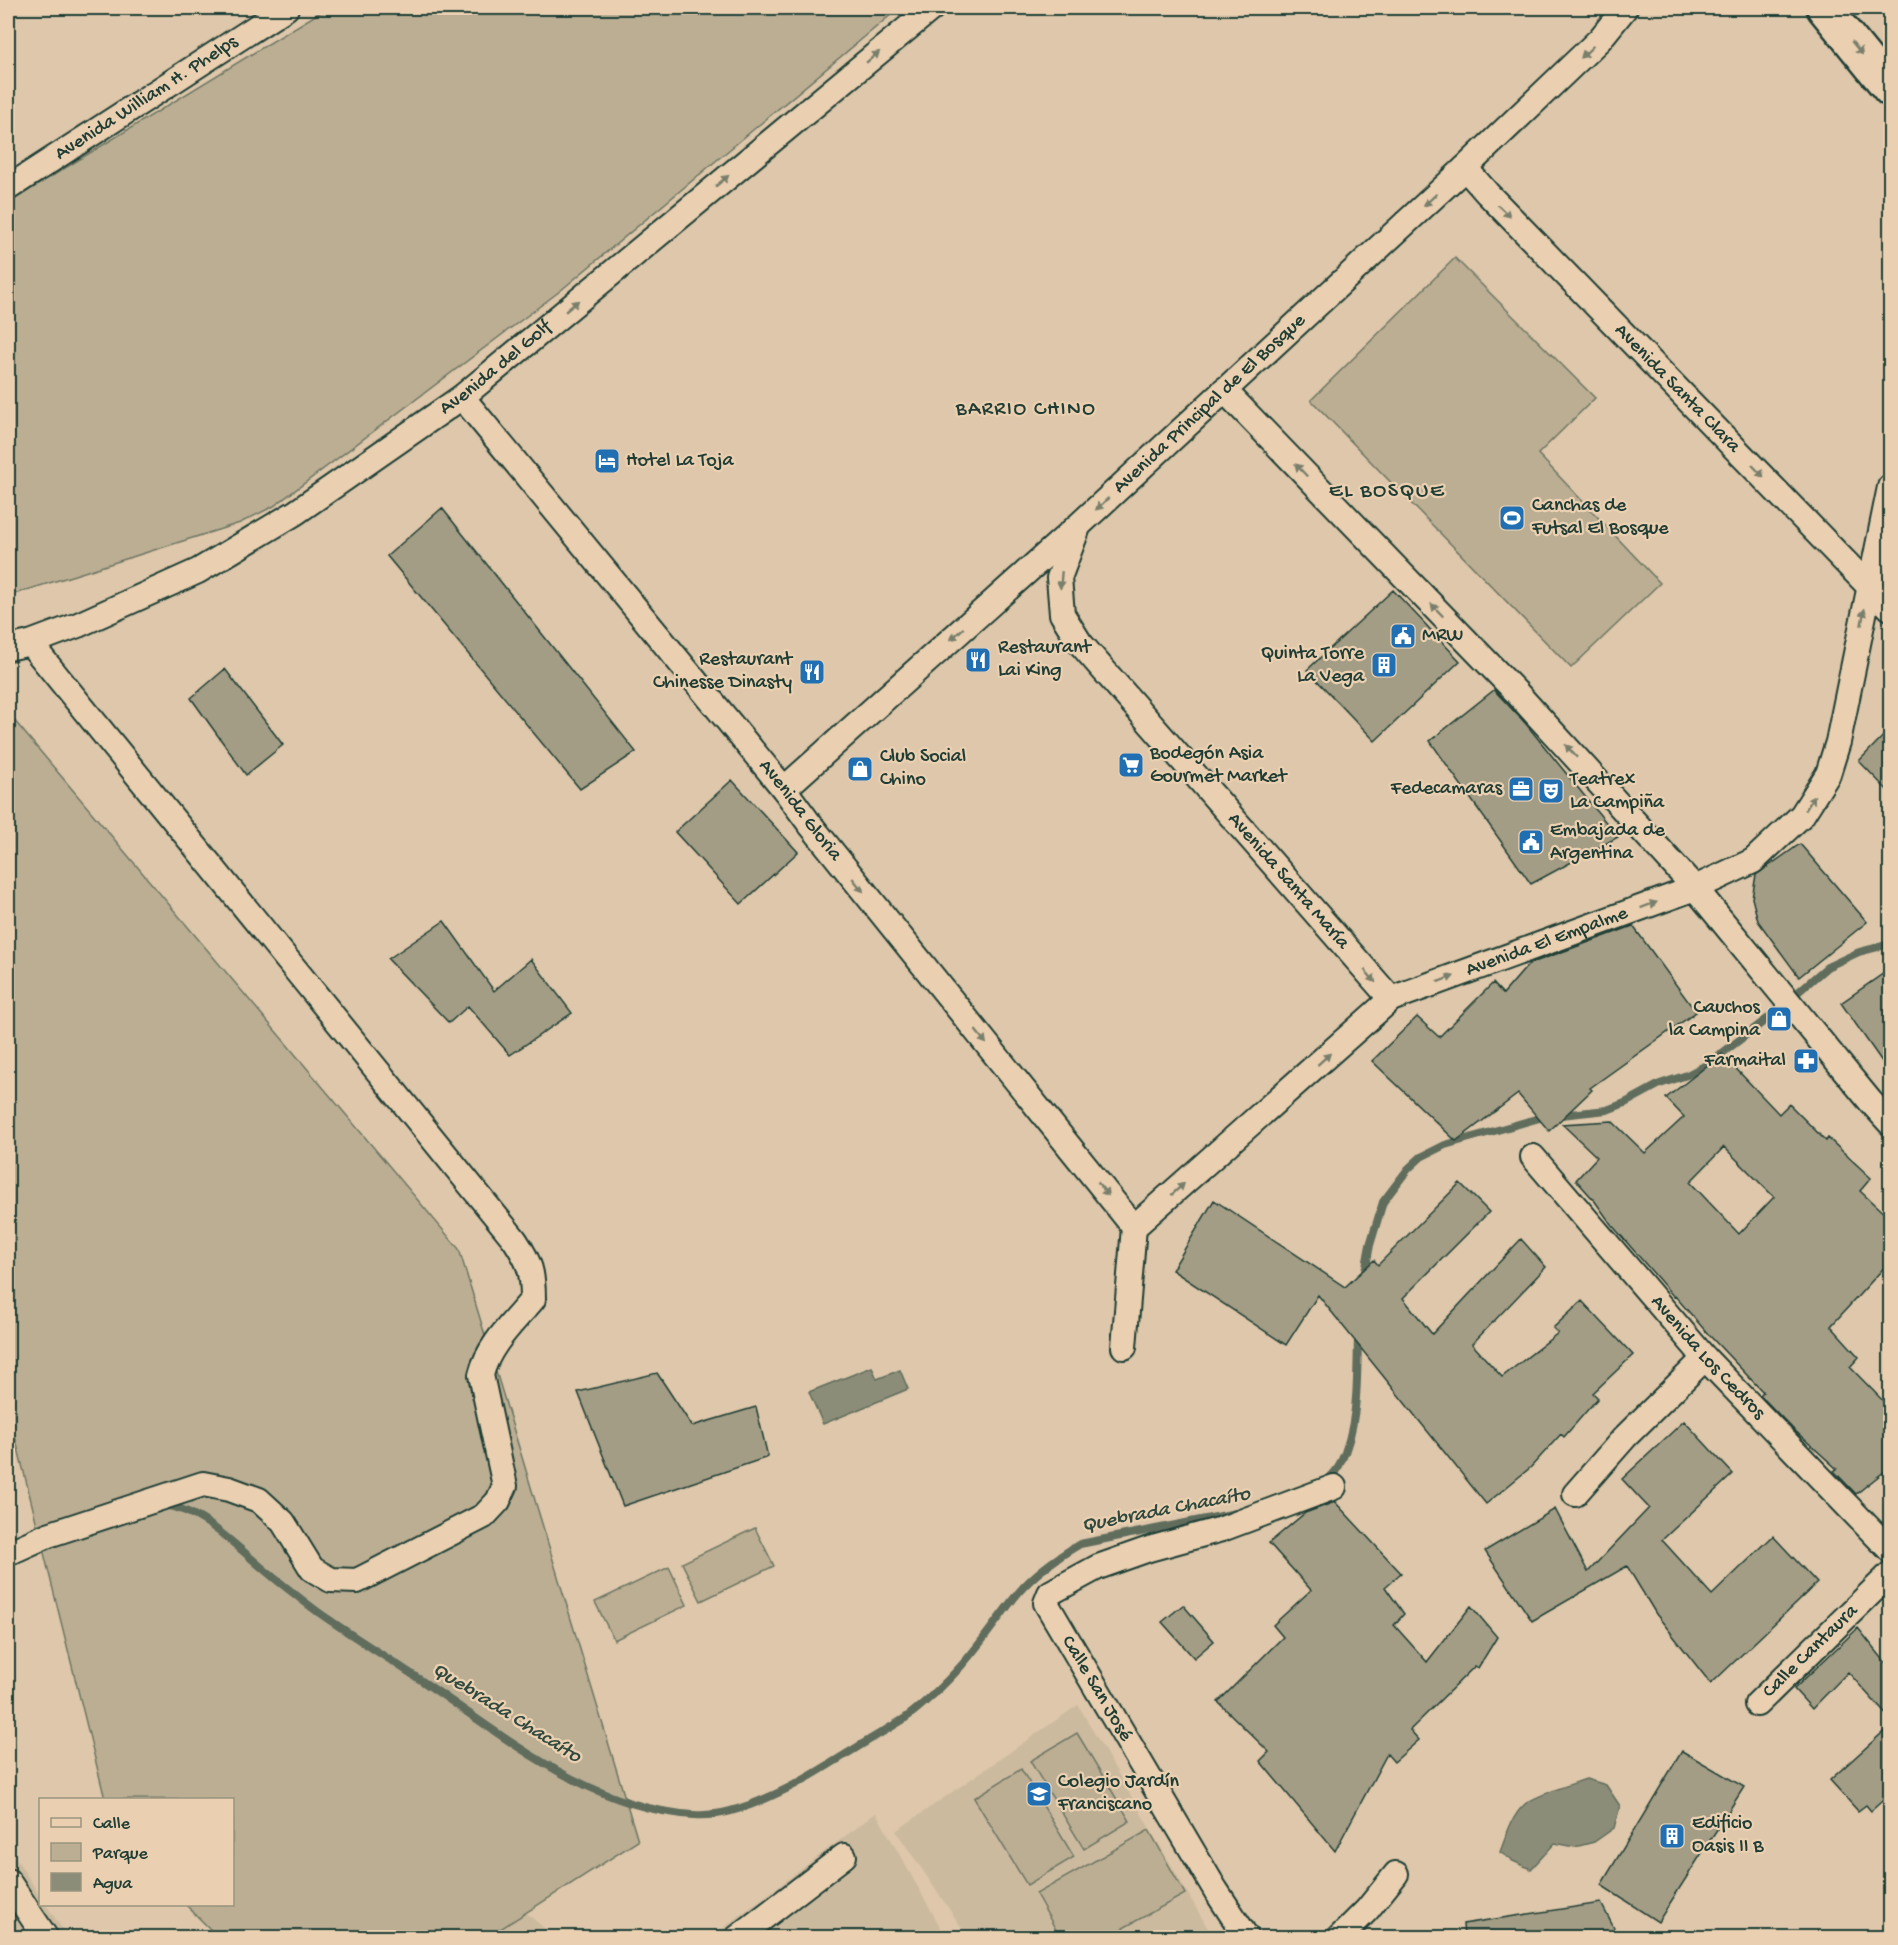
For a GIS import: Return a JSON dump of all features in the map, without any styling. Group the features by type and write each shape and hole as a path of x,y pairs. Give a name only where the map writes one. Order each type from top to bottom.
{"main road":[{"path":"1824,8 1890,89"}],"street":[{"name":"Avenida William H. Phelps","path":"8,188 286,8"},
{"name":"Avenida del Golf","path":"19,645 96,617 198,571 295,513 462,397 932,8"},
{"name":"Avenida Principal de El Bosque","path":"784,789 1079,525 1465,168 1600,39 1625,8"},
{"name":"Avenida Santa Clara","path":"1465,168 1890,608"},
{"path":"1224,390 1516,692 1695,888 1890,1123"},
{"name":"Avenida Gloria","path":"462,397 784,789 816,832 1134,1227"},
{"name":"Avenida El Empalme","path":"1134,1227 1391,999 1695,888 1753,861 1802,814 1828,774 1838,741 1890,488"},
{"name":"Avenida Santa María","path":"1079,525 1059,578 1062,614 1080,643 1391,999"},
{"path":"8,1553 48,1535 203,1484 229,1489 259,1500 283,1522 312,1569 331,1580 357,1581 484,1516 498,1502 505,1486 481,1375 484,1362 493,1346 533,1299 533,1280 528,1259 515,1240 19,645"},
{"name":"Avenida Los Cedros","path":"1533,1157 1705,1358 1890,1550"},
{"path":"1124,1347 1134,1227"},
{"path":"1575,1494 1625,1437 1705,1358"},
{"name":"Calle San José","path":"1247,1938 1215,1889 1046,1603 1050,1593 1108,1564 1149,1549 1222,1529 1334,1487"},
{"name":"Calle Cantaura","path":"1757,1704 1890,1574"},
{"path":"737,1938 844,1856"},
{"path":"1339,1938 1367,1910 1396,1874"},
{"path":"8,1881 46,1938"}],"shaded area":[{"name":"Colegio Jardín Franciscano","path":"1078,1705 1213,1937 968,1937 896,1831"},
{"path":"876,1813 946,1937 710,1938"},
{"path":"8,1846 39,1894 39,1906 47,1906 68,1937 8,1937"},
{"path":"499,1890 555,1937 446,1938"}],"green space":[{"path":"327,8 899,8 560,291 274,506 240,523 8,596 8,203"},
{"name":"Canchas de Futsal El Bosque","path":"1455,258 1595,398 1538,454 1660,583 1571,668 1311,400"},
{"path":"8,713 459,1249 638,1841 488,1937 218,1937 187,1906 234,1906 234,1798 105,1798 8,1408"},
{"path":"755,1528 774,1566 701,1601 682,1563"},
{"path":"669,1567 687,1605 614,1640 595,1602"},
{"path":"1077,1733 1130,1821 1084,1849 1030,1761"},
{"path":"1021,1769 1074,1857 1027,1885 974,1798"},
{"path":"1149,1830 1185,1894 1107,1937 1060,1937 1036,1894"}],"water":[{"path":"872,1367 877,1379 900,1370 908,1389 823,1424 809,1392"},
{"path":"1586,1779 1606,1785 1620,1806 1614,1828 1594,1842 1575,1847 1555,1843 1531,1869 1500,1852 1512,1821 1524,1805 1544,1794"}],"building":[{"path":"442,508 636,752 580,789 387,556"},
{"name":"Quinta Torre La Vega","path":"1393,590 1460,661 1375,741 1307,670"},
{"path":"225,669 283,745 246,775 191,698"},
{"name":"Fedecamaras","path":"1494,690 1526,724 1618,837 1531,884 1430,741"},
{"path":"1890,729 1890,793 1859,761"},
{"path":"732,780 798,852 741,904 675,832"},
{"path":"1800,844 1867,922 1799,977 1758,921 1752,898 1756,875"},
{"path":"444,921 494,991 531,959 572,1013 510,1055 468,1006 449,1023 388,959"},
{"path":"1633,926 1696,1012 1590,1088 1592,1090 1549,1131 1518,1094 1456,1141 1372,1061 1417,1017 1439,1037 1493,983 1503,994 1529,964"},
{"path":"1890,969 1890,1073 1841,1003"},
{"path":"1722,1054 1779,1114 1789,1104 1826,1141 1828,1138 1871,1178 1860,1191 1890,1219 1890,1261 1831,1326 1859,1357 1850,1367 1890,1408 1890,1467 1856,1494 1834,1471 1837,1469 1760,1395 1763,1392 1674,1297 1576,1180 1597,1157 1562,1124 1612,1121 1645,1153 1684,1117 1666,1098","holes":["1724,1147 1774,1197 1739,1234 1690,1182"]},
{"path":"1460,1183 1489,1212 1403,1298 1432,1334 1521,1239 1546,1267 1472,1344 1502,1377 1558,1333 1553,1328 1582,1301 1633,1355 1593,1393 1598,1398 1564,1437 1561,1434 1531,1467 1486,1504 1318,1295 1286,1345 1172,1270 1214,1200 1345,1287 1374,1260 1378,1265"},
{"path":"657,1373 692,1426 756,1407 768,1457 623,1506 578,1392"},
{"path":"1684,1421 1733,1474 1662,1540 1712,1595 1773,1536 1817,1583 1711,1684 1656,1614 1627,1566 1532,1621 1485,1551 1555,1509 1588,1572 1649,1508 1622,1479"},
{"path":"1335,1502 1401,1573 1385,1587 1404,1614 1394,1625 1427,1662 1471,1606 1497,1637 1478,1668 1475,1666 1410,1730 1419,1740 1394,1762 1387,1754 1335,1851 1260,1761 1269,1752 1218,1702 1283,1637 1273,1625 1311,1590 1269,1543 1305,1513"},
{"path":"1183,1605 1214,1641 1194,1658 1162,1622"},
{"path":"1858,1628 1890,1668 1890,1719 1848,1672 1812,1709 1794,1689"},
{"path":"1890,1726 1890,1794 1871,1811 1866,1805 1858,1811 1830,1780"},
{"name":"Edificio Oasis II B","path":"1682,1751 1744,1787 1658,1922 1601,1885"},
{"path":"1601,1903 1619,1938 1464,1938 1463,1924"}],"waterway":[{"name":"Quebrada Chacaíto","path":"1364,1277 1370,1245 1383,1202 1408,1169 1421,1157 1445,1145 1543,1117 1607,1110 1660,1084 1687,1075 1708,1064 1767,1019 1827,967 1859,952 1890,944"},
{"name":"Quebrada Chacaíto","path":"1325,1483 1339,1467 1351,1434 1356,1401 1358,1335"},
{"name":"Quebrada Chacaíto","path":"163,1505 179,1508 209,1524 317,1612 553,1768 586,1786 621,1800 657,1810 694,1815 723,1813 742,1808 780,1792 904,1719 934,1694 961,1666 1033,1578 1080,1544 1236,1513"}],"place":[{"name":"Hotel La Toja","path":"607,461"},
{"name":"Canchas de Futsal El Bosque","path":"1512,518"},
{"name":"MRW","path":"1403,636"},
{"name":"Restaurant Lai King","path":"978,660"},
{"name":"Quinta Torre La Vega","path":"1384,665"},
{"name":"Restaurant Chinesse Dinasty","path":"812,672"},
{"name":"Bodegón Asia Gourmet Market","path":"1131,765"},
{"name":"Club Social Chino","path":"860,769"},
{"name":"Fedecamaras","path":"1521,789"},
{"name":"Teatrex La Campiña","path":"1551,791"},
{"name":"Embajada de Argentina","path":"1531,842"},
{"name":"Cauchos la Campina","path":"1779,1019"},
{"name":"Farmaital","path":"1806,1061"},
{"name":"Colegio Jardín Franciscano","path":"1039,1794"},
{"name":"Edificio Oasis II B","path":"1672,1836"}],"district":[{"name":"BARRIO CHINO","path":"1026,410"},
{"name":"EL BOSQUE","path":"1387,492"}]}
